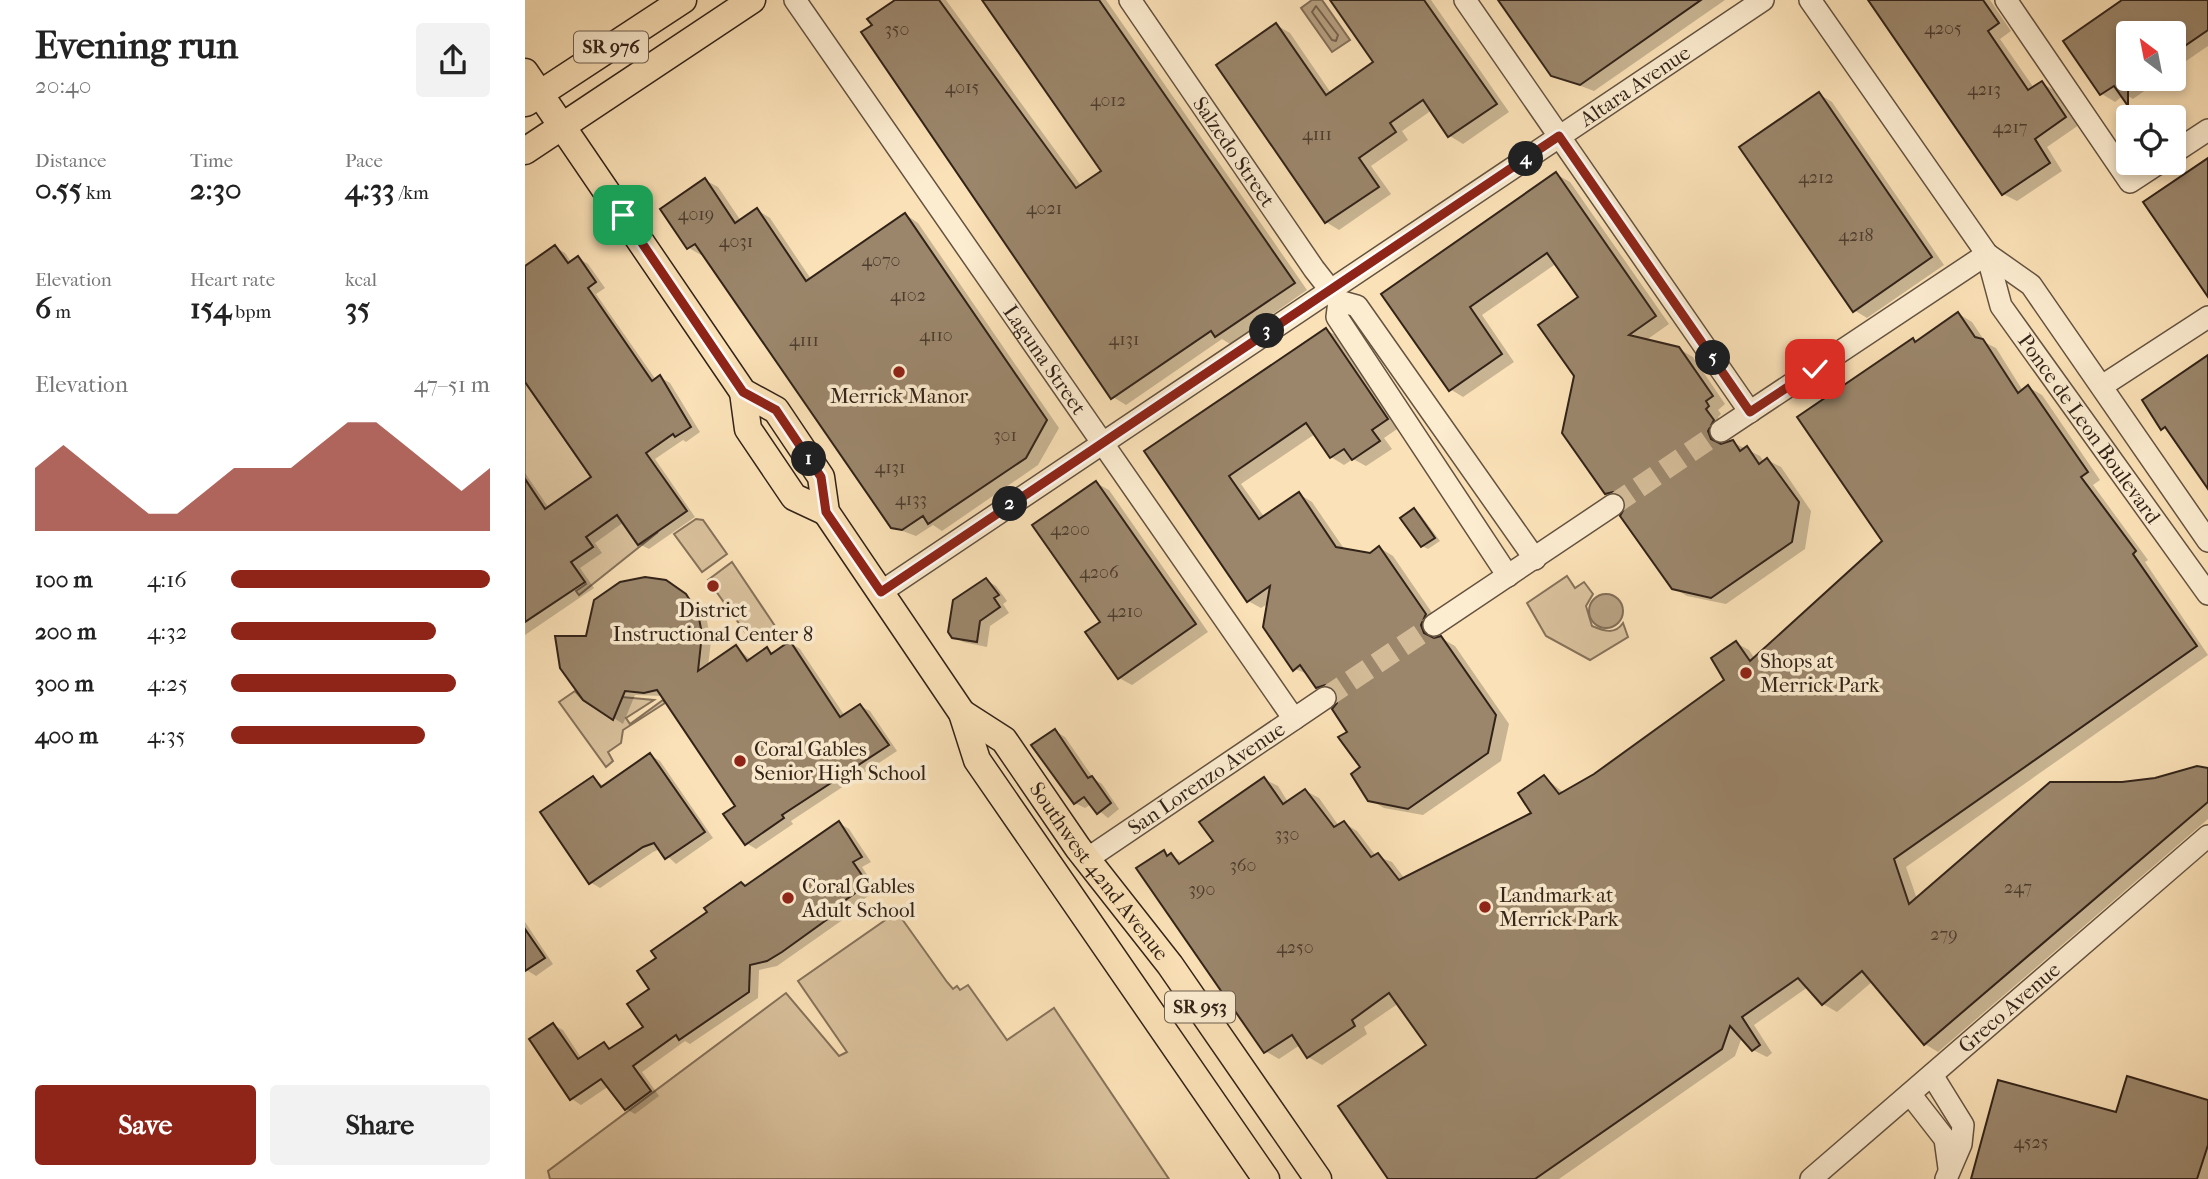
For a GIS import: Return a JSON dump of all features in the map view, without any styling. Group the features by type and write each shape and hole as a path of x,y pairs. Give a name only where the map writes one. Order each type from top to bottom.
{"main road":[{"name":"SR 976","path":"532,99 683,0"},
{"name":"SR 976","path":"525,151 752,0"},
{"name":"Southwest 42nd Avenue","path":"525,72 532,99 563,126 743,392 748,429 763,452 794,496 826,512 962,713 978,760 1266,1179"},
{"name":"Southwest 42nd Avenue","path":"962,713 1004,740 1087,859 1170,965 1318,1179"}],"street":[{"name":"Laguna Street","path":"795,0 1294,719"},
{"name":"Salzedo Street","path":"1130,0 1334,295 1337,317 1508,576"},
{"path":"1465,0 1750,412"},
{"name":"Altara Avenue","path":"881,592 1103,441 1334,295 1559,136 1763,0"},
{"name":"Ponce de Leon Boulevard","path":"1810,0 1987,254 2001,306 2208,594"},
{"path":"2006,0 2116,161"},
{"path":"2186,144 2208,130"},
{"path":"2125,175 2130,182 2141,175"},
{"path":"1721,431 1987,254"},
{"name":"Ponce de Leon Boulevard","path":"1987,254 2031,285 2208,541"},
{"name":"Salzedo Street","path":"1334,295 1357,306 1535,559"},
{"path":"2102,386 2208,317"},
{"path":"1452,491 1476,475"},
{"path":"1434,625 1613,505"},
{"name":"San Lorenzo Avenue","path":"1087,859 1325,698"},
{"name":"Greco Avenue","path":"1811,1179 2208,836"},
{"path":"1932,1075 1963,1125 1961,1144 1948,1174"},
{"path":"1910,1094 1945,1139 1948,1174"}],"shaded area":[{"path":"525,382 591,477 545,509 525,479"},
{"path":"617,515 638,545 658,532 579,595 576,591 586,584 571,562 593,547 586,537"},
{"path":"696,519 703,520 727,554 702,572 674,534"},
{"path":"732,562 775,626 753,643 708,580"},
{"path":"1567,576 1575,588 1584,582 1593,594 1586,606 1592,626 1613,631 1623,623 1628,637 1590,660 1546,636 1527,603"},
{"path":"575,691 583,700 613,719 622,697 654,700 626,718 630,724 663,700 665,703 623,730 621,743 608,752 613,761 606,767 559,702"},
{"path":"897,912 953,989 957,986 960,990 968,985 1007,1040 1054,1008 1169,1179 550,1179 548,1171 786,993 839,1056 847,1052 798,981"}],"water":[{"path":"1312,0 1322,0 1350,40 1332,52 1301,8"},
{"path":"1606,594 1618,599 1623,611 1618,623 1606,628 1594,623 1589,611 1594,599"}],"building":[{"path":"895,0 939,0 1076,188 1101,171 982,0 1099,0 1295,283 1215,337 1211,331 1111,399 861,32 872,25 867,19"},
{"path":"1330,0 1424,0 1497,104 1448,137 1423,100 1390,123 1396,132 1359,158 1379,187 1325,223 1216,65 1276,23 1326,95 1373,62"},
{"path":"1498,0 1701,0 1580,85 1551,76"},
{"path":"1868,0 1983,0 1999,23 1988,31 2028,90 2042,81 2066,117 2035,139 2050,163 2002,195"},
{"path":"2122,0 2208,0 2208,30 2186,45 2186,21 2116,21 2116,89 2114,86 2100,95 2063,41"},
{"path":"2118,91 2128,91 2127,105"},
{"path":"1819,92 1932,257 1853,312 1739,147"},
{"path":"2208,158 2208,297 2143,202"},
{"path":"1556,172 1656,316 1629,335 1679,347 1713,396 1706,401 1709,406 1706,409 1714,420 1708,431 1711,439 1721,444 1733,440 1740,451 1747,446 1759,464 1767,458 1799,502 1792,542 1711,598 1672,589 1620,516 1626,505 1623,497 1613,492 1605,494 1562,433 1574,376 1538,325 1578,297 1547,253 1470,307 1502,354 1449,391 1381,294"},
{"name":"Merrick Manor","path":"705,178 735,223 757,208 806,281 905,213 1047,420 1026,458 928,524 923,516 902,530 891,528 695,244 687,249 660,209"},
{"path":"555,245 568,263 578,256 596,282 588,288 652,381 660,375 691,427 675,437 673,434 646,453 687,511 638,545 617,515 586,537 593,547 571,562 585,582 525,622 525,479 545,509 591,477 525,382 525,266"},
{"path":"1958,312 1975,337 1983,339 2018,393 2028,385 2088,472 2081,477 2136,551 2133,554 2197,646 1894,859 1909,904 2050,782 2122,782 2155,778 2197,766 2208,768 2208,802 1924,1045 1862,971 1822,1005 1798,978 1742,1017 1760,1045 1752,1051 1730,1026 1722,1049 1535,1179 1388,1179 1338,1106 1426,1045 1389,993 1352,1020 1355,1026 1307,1058 1292,1035 1264,1053 1136,868 1164,850 1167,856 1171,853 1179,864 1213,841 1199,822 1264,777 1283,804 1305,789 1334,827 1344,821 1371,857 1378,853 1399,880 1531,813 1518,793 1544,775 1559,794 1594,774 1724,680 1711,658 1736,641 1750,661 1882,541 1797,417 1913,338 1915,342"},
{"path":"1326,328 1388,419 1372,430 1380,441 1352,460 1344,449 1330,458 1306,423 1229,476 1259,519 1299,492 1336,547 1370,553 1379,546 1426,614 1421,625 1424,633 1434,638 1441,636 1496,715 1488,753 1408,809 1368,801 1351,774 1360,767 1338,737 1347,732 1332,709 1337,703 1336,691 1325,685 1316,688 1300,665 1293,671 1263,627 1270,586 1247,602 1144,451"},
{"path":"2208,355 2208,489 2165,427 2161,430 2142,400"},
{"path":"1096,481 1196,624 1118,679 1085,632 1100,622 1032,525"},
{"path":"1414,508 1435,538 1421,547 1400,518"},
{"path":"645,577 666,580 686,594 698,613 702,634 698,671 736,645 747,661 767,647 771,654 790,641 840,717 860,704 889,745 782,815 784,818 745,845 723,814 735,806 657,690 644,693 625,691 613,720 583,700 560,668 555,636 586,636 594,600 620,582"},
{"path":"986,578 999,595 994,598 1000,607 980,621 977,642 952,638 948,632 953,600"},
{"path":"1055,729 1088,778 1092,776 1111,803 1097,814 1084,797 1074,804 1031,745"},
{"path":"650,753 705,832 665,859 654,843 643,847 589,884 540,812 593,776 601,787"},
{"path":"839,821 862,857 853,862 868,884 840,904 843,908 782,952 767,961 750,965 749,992 679,1040 676,1035 633,1066 651,1091 625,1110 601,1079 570,1100 529,1039 553,1023 578,1059 604,1042 609,1049 643,1027 627,1004 649,989 637,971 656,958 651,951 707,912 704,908 741,882 745,886"},
{"path":"525,929 545,958 525,971"},
{"path":"2127,1076 2208,1100 2208,1145 2197,1179 1971,1179 1998,1080 2116,1112"}],"tunnel":[{"path":"1613,505 1721,431"},
{"path":"1325,698 1434,625"}],"place":[{"name":"Merrick Manor","path":"899,372"},
{"name":"District Instructional Center 8","path":"713,586"},
{"name":"Shops at Merrick Park","path":"1746,673"},
{"name":"Coral Gables Senior High School","path":"740,761"},
{"name":"Coral Gables Adult School","path":"788,898"},
{"name":"Landmark at Merrick Park","path":"1485,907"}],"route":[{"path":"623,215 743,392 776,410 821,477 826,512 881,592 1559,136 1750,412 1815,369"}]}
